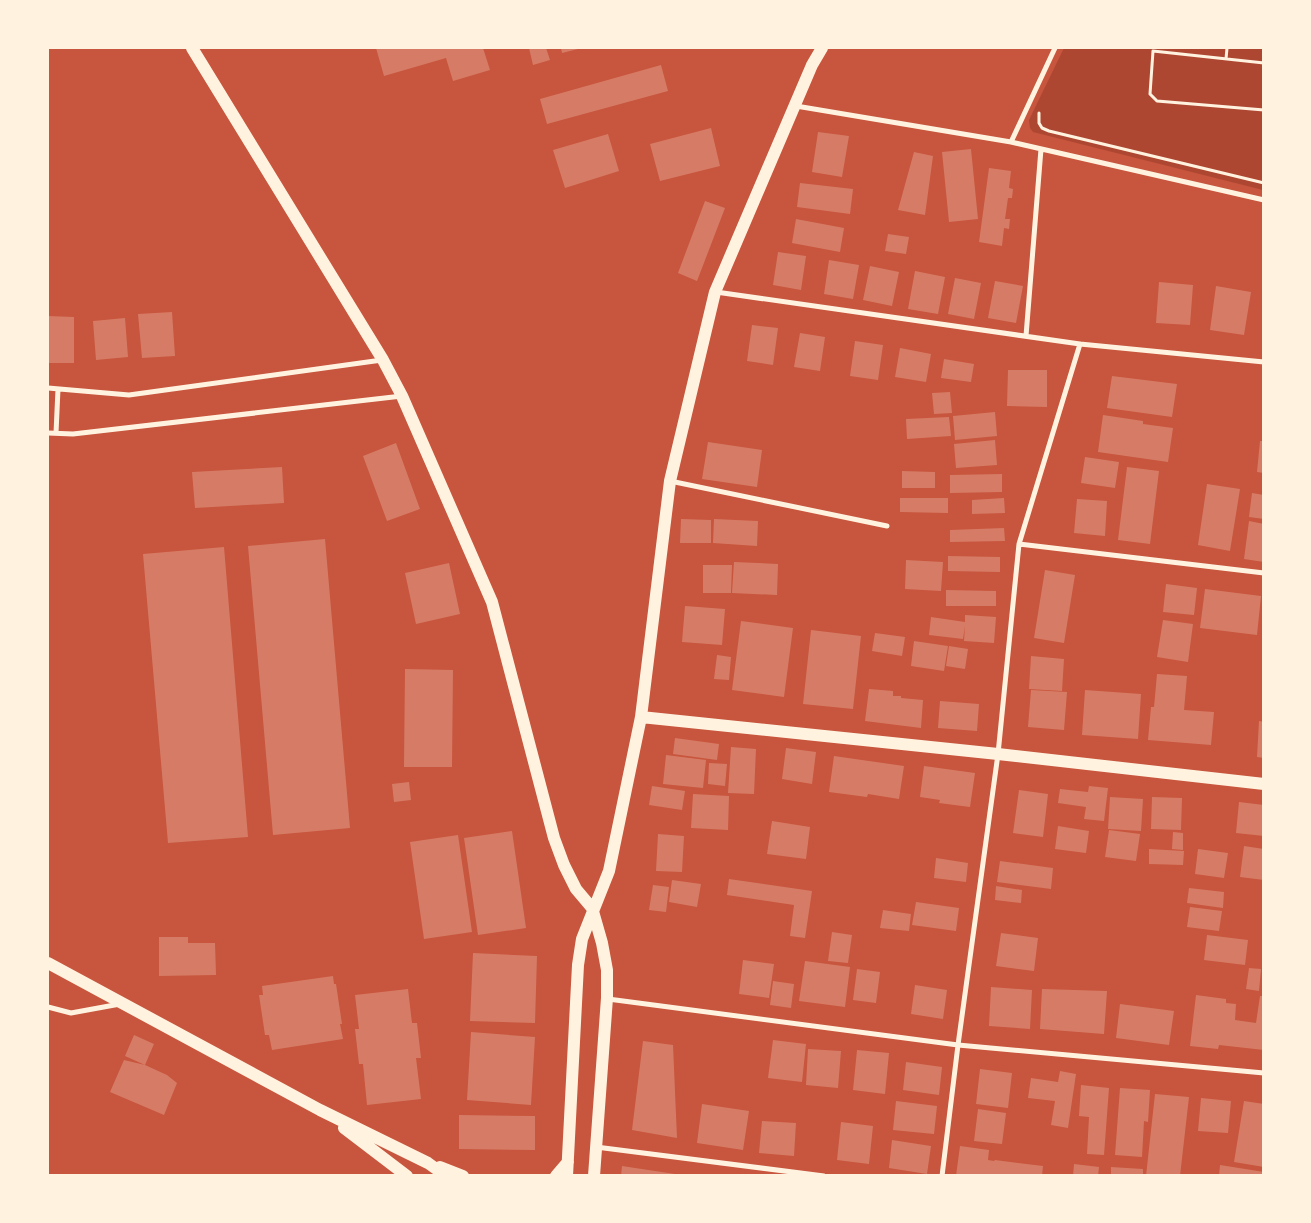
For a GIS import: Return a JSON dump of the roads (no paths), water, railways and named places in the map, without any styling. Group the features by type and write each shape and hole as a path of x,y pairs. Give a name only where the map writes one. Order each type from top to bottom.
{"main road":[{"path":"192,48 383,360 402,396 492,602 554,838 564,865 576,889 592,908 607,970 594,1176"},
{"path":"567,1176 578,965 582,939 592,908 609,870 641,717 670,481 715,292 812,65 822,48"},
{"path":"641,717 1264,784"},
{"path":"48,963 320,1110 428,1163 463,1176"},
{"path":"320,1110 407,1176"},
{"path":"556,1176 568,1162"},
{"path":"428,1163 446,1176"}],"street":[{"path":"1011,142 1055,48"},
{"path":"795,105 1011,142 1264,200"},
{"path":"1026,336 1041,149"},
{"path":"715,292 1080,344 1264,362"},
{"path":"942,1176 998,754 1019,544 1080,344"},
{"path":"48,388 129,395 383,360"},
{"path":"56,433 58,389"},
{"path":"48,433 73,434 402,396"},
{"path":"670,481 887,526"},
{"path":"1019,544 1264,573"},
{"path":"606,998 958,1045 1264,1073"},
{"path":"48,1007 71,1013 125,1004"},
{"path":"595,1147 824,1176"}]}
